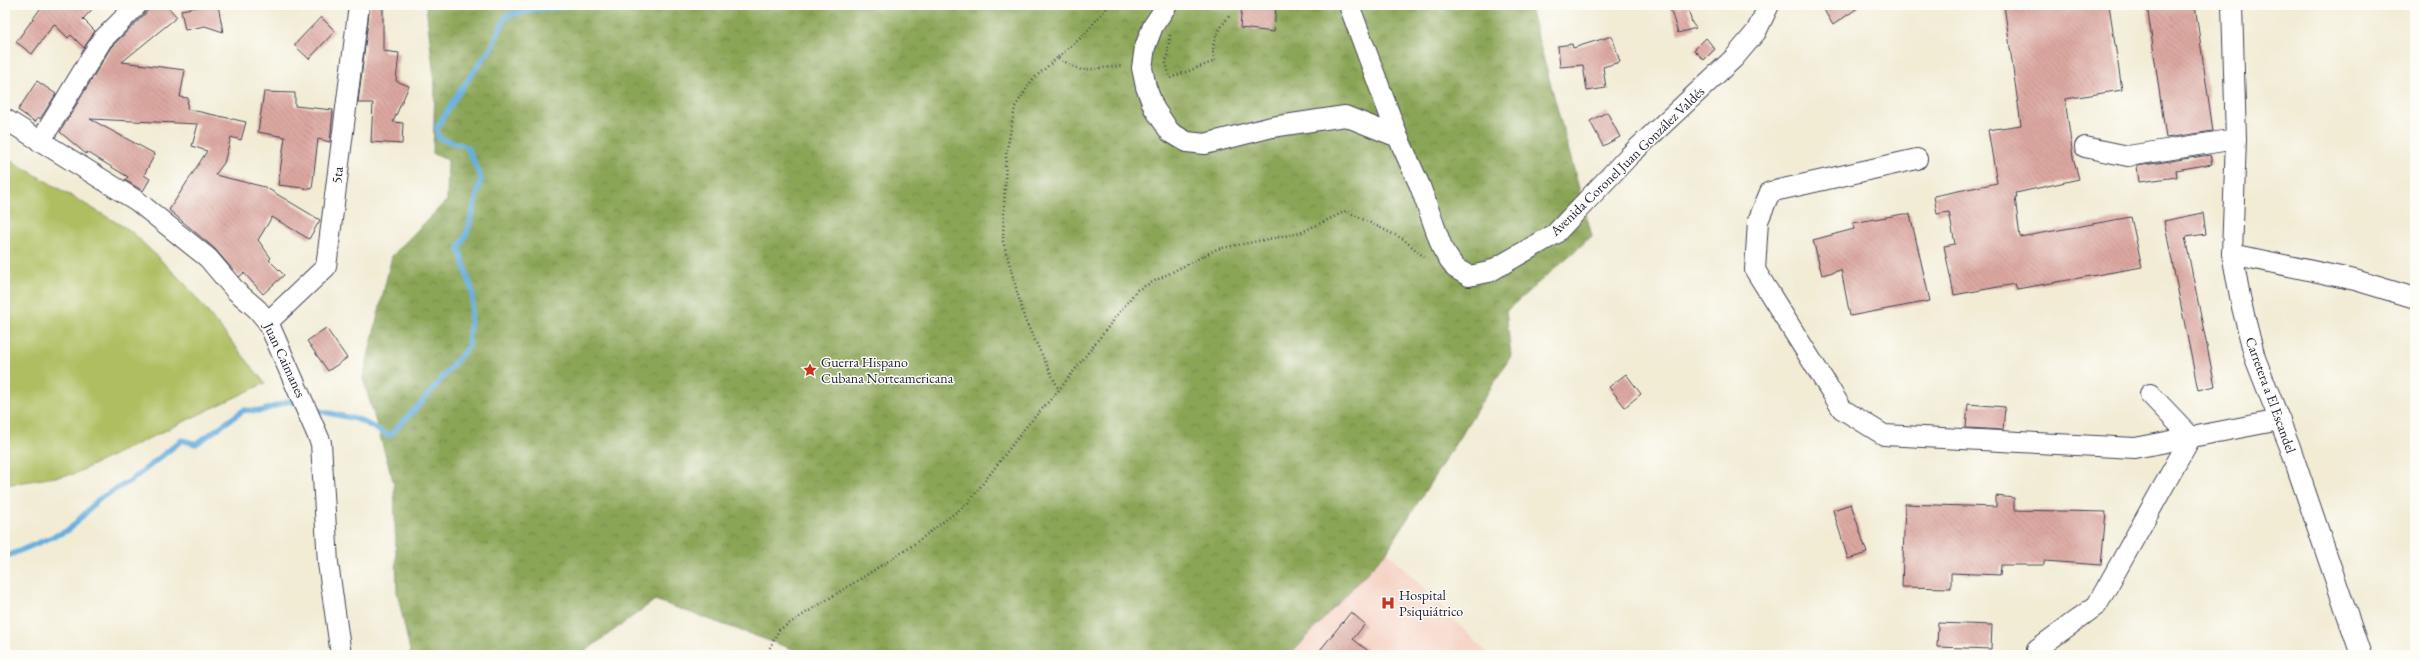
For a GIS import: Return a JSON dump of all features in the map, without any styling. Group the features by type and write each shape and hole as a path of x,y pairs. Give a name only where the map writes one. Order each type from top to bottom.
{"street":[{"path":"40,142 102,40 137,5"},
{"name":"5ta","path":"268,322 326,267 358,5"},
{"name":"Avenida Coronel Juan González Valdés","path":"1349,5 1398,137 1420,186 1443,250 1455,268 1469,276 1489,272 1555,234 1629,156 1734,58 1756,32 1769,5"},
{"name":"Carretera a El Escandel","path":"2232,5 2236,139 2232,254 2242,307 2255,358 2280,420 2361,655"},
{"path":"1162,12 1145,47 1142,68 1146,87 1154,108 1170,132 1187,142 1205,144 1272,127 1345,116 1398,137"},
{"name":"Juan Caimanes","path":"5,119 142,206 208,258 236,291 258,309 268,322 321,443 328,563 341,655"},
{"path":"2086,147 2128,156 2236,139"},
{"path":"1916,159 1770,192 1758,221 1755,270 1842,409 1884,435 2135,448 2280,420"},
{"path":"2232,254 2355,280 2415,298"},
{"path":"2150,394 2190,437"},
{"path":"2037,649 2097,605 2190,437"}],"path":[{"path":"1058,390 1025,320 1003,241 1006,155 1015,107 1032,80 1083,36 1110,5"},
{"path":"1162,12 1171,38 1166,63 1170,78 1215,61 1212,51 1217,32 1230,15"},
{"path":"1057,58 1081,70 1120,66 1142,68"},
{"path":"766,655 778,630 909,548 968,503 1025,428 1058,390 1137,290 1217,249 1300,233 1346,210 1403,239 1427,259"}],"shaded area":[{"name":"Hospital Psiquiátrico","path":"1387,551 1489,655 1290,655"}],"green space":[{"path":"426,5 1529,5 1592,236 1506,311 1511,356 1387,551 1290,655 809,655 655,600 580,655 411,655 397,592 394,484 363,378 392,256 447,200 448,160 433,154 435,86"},
{"path":"5,157 131,231 185,284 265,383 74,474 5,485"}],"building":[{"path":"43,5 96,5 83,19 95,31 84,48 71,35 68,38 54,24 32,54 16,42"},
{"path":"154,5 166,5 177,17 122,62 185,70 180,97 188,98 187,109 246,122 241,140 231,137 224,163 215,175 265,187 320,220 309,239 272,217 258,240 271,258 269,260 284,275 263,294 244,273 239,277 215,249 169,210 207,151 192,146 198,124 90,119 155,154 144,175 150,179 143,191 125,180 128,177 87,152 86,154 60,132 111,47"},
{"path":"208,5 218,5 223,32 205,26 185,30 181,10"},
{"path":"370,5 383,5 383,51 399,53 396,81 409,86 393,122 403,123 402,144 371,142 373,103 358,103"},
{"path":"1242,5 1276,5 1274,32 1240,28"},
{"path":"1669,5 1676,5 1678,8 1687,5 1692,23 1696,28 1678,33"},
{"path":"1821,5 1862,5 1833,25"},
{"path":"2004,5 2109,5 2122,90 2065,99 2073,157 2079,179 2016,193 2017,197 2015,197 2020,237 2131,217 2142,267 2017,289 2015,284 1954,295 1944,246 1955,244 1949,212 1937,214 1934,196 1997,183 1988,130 2021,125"},
{"path":"2147,5 2195,5 2213,131 2166,138"},
{"path":"321,17 335,31 309,59 294,45"},
{"path":"1612,36 1620,62 1603,67 1606,88 1587,91 1583,65 1560,67 1558,46 1572,44 1573,48"},
{"path":"1706,38 1715,49 1704,60 1694,50"},
{"path":"37,81 56,94 40,119 38,117 35,122 18,110"},
{"path":"264,92 295,93 295,106 333,110 330,142 318,139 312,189 278,185 285,137 258,132"},
{"path":"1607,112 1620,137 1603,146 1590,121"},
{"path":"2210,155 2212,164 2176,170 2177,177 2139,182 2137,166"},
{"path":"2203,213 2206,234 2185,237 2215,386 2198,390 2164,221"},
{"path":"1910,214 1930,301 1850,316 1841,270 1822,275 1813,240 1854,229 1853,223"},
{"path":"326,328 347,358 328,371 307,341"},
{"path":"1626,374 1641,394 1625,407 1609,387"},
{"path":"1968,404 2005,407 2003,430 1966,428"},
{"path":"1996,496 2014,498 2014,510 2106,512 2101,565 2044,561 2044,565 2001,565 2000,575 1951,573 1951,588 1902,587 1905,504 1996,507"},
{"path":"1851,504 1867,553 1848,559 1833,510"},
{"path":"1351,612 1365,624 1353,639 1373,655 1316,655"},
{"path":"1938,623 1992,625 1991,649 1937,647"}],"waterway":[{"path":"311,409 360,420 389,436 421,403 468,347 473,294 459,248 468,230 481,178 467,147 439,138 437,127 461,89 491,48 506,16 535,9 565,7 565,5"},
{"path":"5,557 69,530 99,499 133,479 182,440 196,444 244,410 261,411 289,401 299,405"}],"place":[{"name":"Guerra Hispano Cubana Norteamericana","path":"810,370"},
{"name":"Hospital Psiquiátrico","path":"1388,603"}]}
